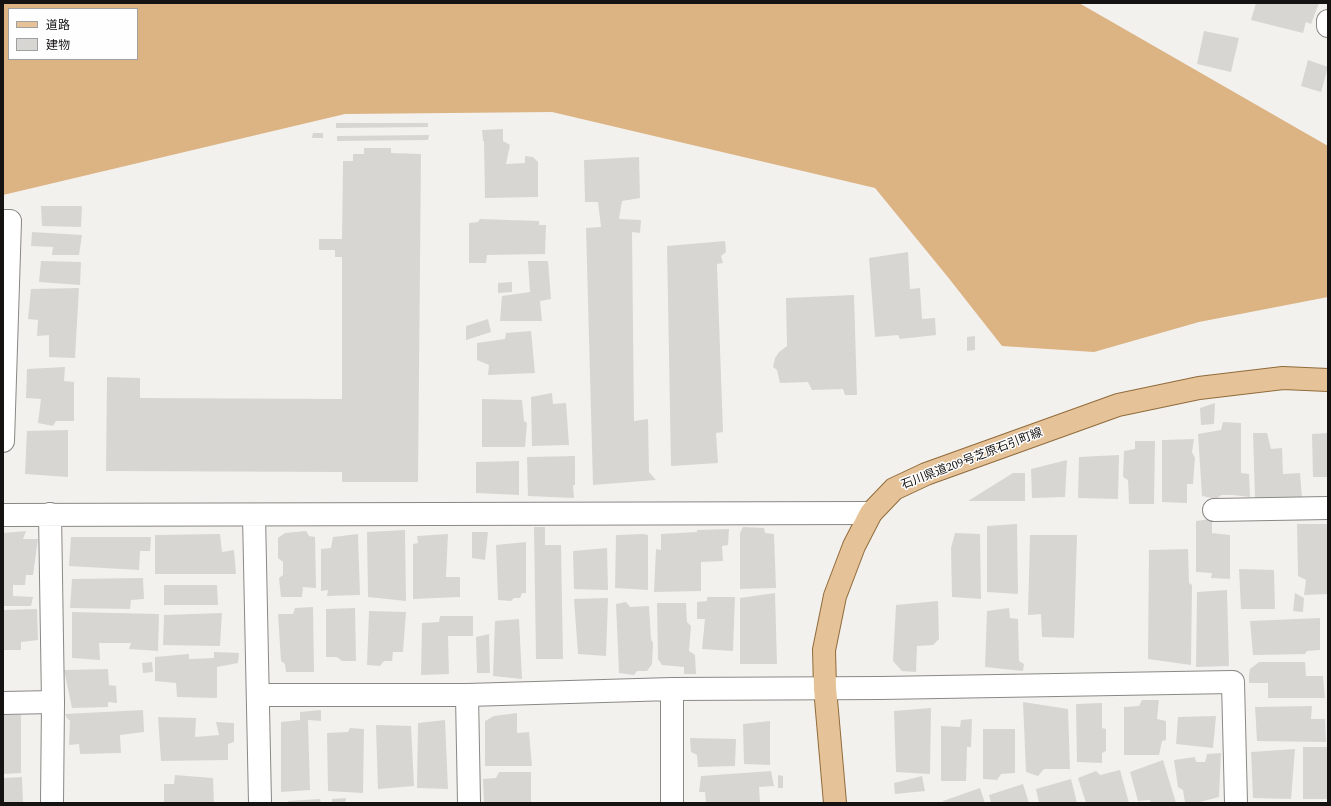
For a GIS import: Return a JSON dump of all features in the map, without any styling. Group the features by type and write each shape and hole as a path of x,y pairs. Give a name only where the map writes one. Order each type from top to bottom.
{"main road":[{"name":"石川県道209号芝原石引町線","path":"835,803 825,688 824,650 835,596 854,546 871,514 894,488 926,474 1118,404 1199,388 1283,378 1328,380"}],"street":[{"path":"1328,21 1328,26"},
{"path":"3,221 10,221 3,441"},
{"path":"1214,510 1328,508"},
{"path":"50,514 53,702 52,803"},
{"path":"3,515 871,514"},
{"path":"254,515 260,803"},
{"path":"258,695 467,695 672,689 1233,682 1236,803"},
{"path":"672,689 672,803"},
{"path":"467,695 469,803"},
{"path":"3,703 53,702"}],"shaded area":[{"path":"3,3 1079,3 1328,146 1328,297 1199,322 1094,352 1002,346 875,188 552,112 345,114 3,195"}],"building":[{"path":"1256,3 1319,3 1311,24 1306,22 1303,33 1251,20"},
{"path":"1204,31 1239,38 1231,72 1197,64"},
{"path":"1308,60 1328,67 1321,92 1301,86"},
{"path":"336,123 428,123 428,127 336,128"},
{"path":"503,129 503,141 510,145 506,164 525,163 525,156 533,157 538,162 538,197 485,198 484,141 482,130"},
{"path":"313,133 323,133 323,138 312,138"},
{"path":"429,135 428,140 337,141 337,136"},
{"path":"364,148 391,148 391,153 421,154 418,482 342,482 342,472 106,471 107,377 140,378 140,398 342,399 342,257 335,257 335,250 319,250 319,239 342,239 343,161 353,161 353,154 364,154"},
{"path":"639,157 640,198 622,201 619,219 641,220 640,233 632,232 634,421 648,419 649,472 656,480 593,485 586,228 601,227 598,202 585,202 584,160"},
{"path":"41,206 82,206 81,227 42,226"},
{"path":"480,219 539,221 539,225 546,225 545,254 487,255 486,263 469,263 469,223 478,222"},
{"path":"32,232 82,235 79,255 52,255 53,247 31,246"},
{"path":"725,241 726,252 721,256 723,263 717,264 723,432 716,433 718,463 671,466 667,246"},
{"path":"908,252 910,289 920,288 922,319 935,318 936,335 900,339 898,335 875,337 869,258"},
{"path":"41,261 81,262 80,285 39,282"},
{"path":"528,261 548,261 551,299 540,301 542,321 500,321 502,296 530,292"},
{"path":"512,282 512,292 498,293 498,283"},
{"path":"79,288 75,358 49,357 49,335 37,336 38,320 28,319 31,289"},
{"path":"854,295 857,395 845,395 843,389 812,390 808,382 780,383 777,370 773,367 775,358 779,352 787,346 786,298"},
{"path":"488,319 491,332 466,340 466,326"},
{"path":"531,331 535,373 488,375 489,365 477,360 477,343 505,339 506,333"},
{"path":"975,336 975,350 967,351 967,337"},
{"path":"65,367 64,381 74,382 74,421 56,421 53,426 38,423 41,399 26,398 27,369"},
{"path":"552,393 553,404 566,403 569,445 532,446 531,397"},
{"path":"482,399 522,400 524,421 527,423 525,447 482,447"},
{"path":"1215,403 1214,424 1201,425 1200,408"},
{"path":"1223,422 1241,423 1241,473 1249,474 1250,497 1221,495 1217,499 1202,496 1198,434 1221,430"},
{"path":"68,430 68,477 25,474 27,431"},
{"path":"1253,433 1267,433 1271,449 1282,448 1283,474 1300,473 1302,498 1255,498"},
{"path":"1328,433 1328,477 1313,477 1312,434"},
{"path":"1194,439 1192,452 1195,458 1193,484 1187,484 1187,503 1162,502 1162,440"},
{"path":"1135,441 1155,441 1154,504 1129,504 1128,480 1123,477 1124,451 1135,449"},
{"path":"1119,455 1118,499 1078,498 1079,457"},
{"path":"575,456 575,485 573,485 574,498 528,496 527,457"},
{"path":"1067,460 1065,497 1032,498 1031,469"},
{"path":"519,461 519,495 476,493 476,462"},
{"path":"1013,473 1025,473 1025,501 968,501"},
{"path":"1212,519 1212,533 1230,535 1230,579 1211,578 1212,573 1196,572 1196,521"},
{"path":"1017,524 1018,594 987,592 987,526"},
{"path":"1297,524 1328,524 1328,594 1304,595 1306,580 1298,576"},
{"path":"534,527 545,527 545,545 561,545 563,659 536,659"},
{"path":"743,527 764,528 765,533 774,534 776,588 740,589 740,533"},
{"path":"729,529 728,545 722,546 723,561 701,562 701,591 654,592 656,549 661,550 661,534 697,532 697,530"},
{"path":"405,530 406,601 368,597 367,532"},
{"path":"26,531 23,539 38,539 33,575 26,575 25,585 13,585 13,596 33,597 31,606 3,606 3,533"},
{"path":"306,531 309,536 315,537 316,588 303,587 302,597 281,597 279,578 283,575 283,562 278,558 278,538 285,533"},
{"path":"472,532 488,532 485,560 472,558"},
{"path":"955,533 980,534 981,599 952,597 951,548"},
{"path":"220,534 222,552 234,550 236,574 155,574 155,535"},
{"path":"358,534 360,595 327,596 328,590 321,591 321,549 331,548 333,537"},
{"path":"448,534 446,577 460,577 460,597 413,599 413,544 418,543 417,536"},
{"path":"616,535 648,535 648,590 615,588"},
{"path":"1030,535 1077,535 1074,638 1042,637 1041,614 1028,615"},
{"path":"71,537 151,537 150,551 140,551 139,570 69,566"},
{"path":"526,542 526,593 522,593 520,598 514,598 511,601 498,600 496,545"},
{"path":"607,548 608,590 574,589 573,551"},
{"path":"1188,549 1189,583 1192,585 1191,665 1148,659 1149,550"},
{"path":"1239,569 1274,570 1275,609 1241,609"},
{"path":"143,578 144,599 131,600 130,609 70,608 72,579"},
{"path":"164,585 217,585 218,605 164,605"},
{"path":"1227,590 1229,666 1196,667 1197,592"},
{"path":"775,593 777,664 740,664 740,598"},
{"path":"1295,593 1304,598 1303,612 1293,611"},
{"path":"707,597 735,597 733,651 702,649 705,619 697,619 697,602 707,601"},
{"path":"608,598 606,656 578,654 574,599"},
{"path":"938,601 939,639 933,645 917,646 916,672 902,671 893,661 896,605"},
{"path":"626,602 630,607 649,606 651,639 653,643 652,664 647,671 637,671 634,675 619,673 616,604"},
{"path":"657,603 686,603 687,622 691,626 689,651 695,655 696,674 684,674 684,667 662,665 658,659"},
{"path":"313,607 314,672 286,672 285,664 281,661 278,614 293,614 295,608"},
{"path":"355,608 356,661 342,661 337,657 326,657 326,609"},
{"path":"1009,608 1010,618 1018,619 1019,661 1024,664 1023,671 985,667 987,611"},
{"path":"37,609 38,640 21,642 21,650 3,650 3,610"},
{"path":"369,611 406,612 403,652 393,652 392,661 384,661 380,666 367,665"},
{"path":"72,612 159,614 158,651 129,649 131,643 99,643 100,660 72,658"},
{"path":"222,613 220,646 163,645 164,615"},
{"path":"440,616 473,616 473,636 448,636 449,674 421,675 422,623 439,622"},
{"path":"1320,618 1320,650 1307,651 1305,654 1253,655 1250,621"},
{"path":"519,619 522,679 493,676 495,621"},
{"path":"489,634 490,673 477,673 476,637"},
{"path":"214,652 239,653 238,663 217,667 217,698 177,697 176,683 155,681 155,657 189,654 189,659 214,658"},
{"path":"152,662 153,672 143,673 142,663"},
{"path":"1259,662 1305,662 1306,676 1323,676 1325,698 1268,698 1268,683 1249,683 1250,669"},
{"path":"108,669 109,685 116,686 117,703 108,702 108,707 72,708 64,670"},
{"path":"1142,700 1159,700 1157,719 1166,721 1166,740 1162,741 1159,755 1124,755 1124,707 1139,706"},
{"path":"1023,702 1068,709 1070,769 1044,769 1038,776 1026,772"},
{"path":"1102,703 1102,728 1106,729 1106,751 1102,753 1102,763 1077,762 1076,704"},
{"path":"1312,706 1311,719 1325,719 1326,742 1257,741 1255,707"},
{"path":"931,708 930,774 896,772 894,711"},
{"path":"143,710 144,732 120,735 121,753 80,754 79,744 69,745 70,721 65,714"},
{"path":"321,710 321,721 308,720 310,790 281,792 281,722 300,720 300,712"},
{"path":"517,713 517,733 529,732 532,766 485,766 485,721 494,716"},
{"path":"3,715 21,715 21,773 3,774"},
{"path":"1216,716 1213,748 1176,744 1178,717"},
{"path":"158,717 196,718 195,737 219,735 216,722 234,723 234,742 228,744 228,760 161,761"},
{"path":"972,719 971,747 967,747 966,781 941,781 941,726 960,727 961,720"},
{"path":"445,720 448,789 417,788 418,723"},
{"path":"770,721 770,765 744,764 743,724"},
{"path":"376,725 411,726 414,786 378,789"},
{"path":"350,728 364,729 363,793 328,791 327,733 348,732"},
{"path":"983,729 1015,729 1015,773 1001,774 997,780 983,779"},
{"path":"690,738 736,739 735,766 698,767 697,755 691,752"},
{"path":"1303,747 1328,747 1328,799 1303,799"},
{"path":"1295,749 1291,799 1253,798 1251,752"},
{"path":"1221,753 1219,797 1196,803 1185,803 1183,790 1178,787 1174,760 1195,757 1196,762 1205,762 1207,754"},
{"path":"1163,760 1176,803 1151,803 1150,800 1138,801 1130,772"},
{"path":"1120,770 1129,803 1086,803 1078,778 1096,771 1100,775"},
{"path":"771,771 774,786 759,787 760,803 706,803 705,792 699,792 701,776"},
{"path":"499,772 531,772 531,803 484,803 483,779 496,778"},
{"path":"175,775 213,778 214,803 164,803 164,784 174,784"},
{"path":"778,775 783,776 783,788 778,788"},
{"path":"922,776 925,791 895,794 894,783"},
{"path":"22,777 23,803 3,803 3,778"},
{"path":"1071,779 1077,803 1039,803 1036,789"},
{"path":"1023,784 1029,803 991,803 989,795"},
{"path":"980,788 985,803 943,803 943,801"},
{"path":"346,798 345,803 332,803 332,799"},
{"path":"320,799 321,803 288,803 288,801"}]}
